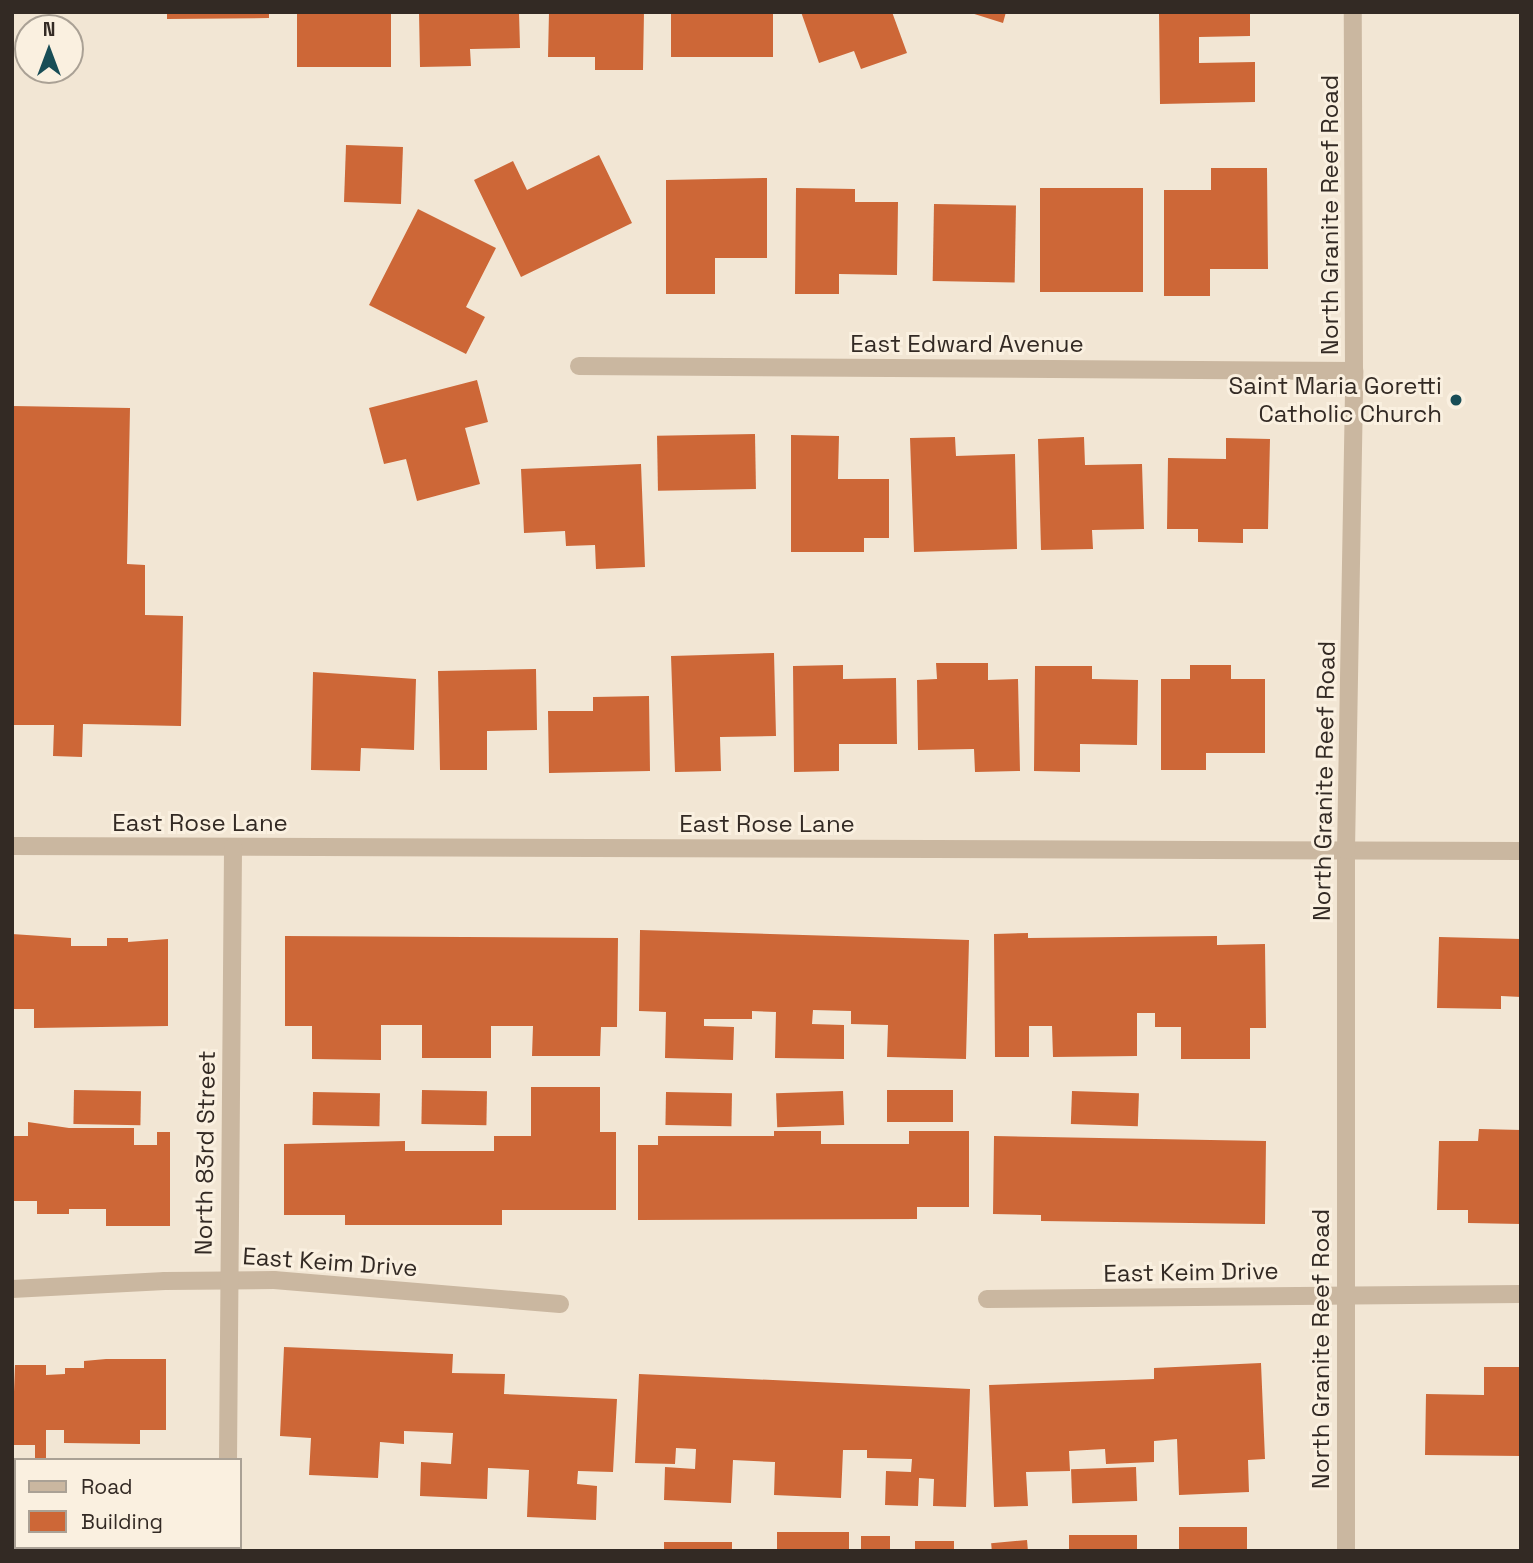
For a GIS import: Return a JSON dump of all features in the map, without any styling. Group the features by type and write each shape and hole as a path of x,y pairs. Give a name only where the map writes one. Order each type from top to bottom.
{"street":[{"name":"North Granite Reef Road","path":"1346,1551 1346,850 1354,371 1353,12"},
{"name":"East Edward Avenue","path":"579,366 1354,371"},
{"name":"East Rose Lane","path":"12,846 1521,850"},
{"name":"North 83rd Street","path":"228,1458 233,847"},
{"name":"East Keim Drive","path":"12,1289 274,1280 560,1304"},
{"name":"East Keim Drive","path":"987,1299 1521,1294"}],"building":[{"path":"167,12 269,12 269,18 167,19"},
{"path":"297,12 391,12 391,67 297,67"},
{"path":"419,12 519,12 520,48 470,49 471,66 420,67"},
{"path":"549,12 644,12 643,70 595,70 595,57 548,57"},
{"path":"671,12 773,12 773,57 671,57"},
{"path":"801,12 892,12 907,53 861,69 854,51 819,63"},
{"path":"968,12 1006,12 1003,23"},
{"path":"1159,12 1250,12 1250,36 1199,37 1199,63 1255,62 1255,102 1160,104"},
{"path":"346,145 403,147 401,204 344,202"},
{"path":"599,155 632,223 521,277 474,180 513,161 527,190"},
{"path":"1211,168 1267,168 1268,269 1210,269 1210,296 1164,296 1164,190 1211,190"},
{"path":"767,178 767,258 715,258 715,294 666,294 666,180"},
{"path":"796,188 855,189 855,202 898,202 897,275 839,274 839,294 795,294"},
{"path":"1040,188 1143,188 1143,292 1040,292"},
{"path":"934,204 1016,205 1015,282 933,281"},
{"path":"418,209 496,248 466,307 485,317 466,354 369,305"},
{"path":"477,380 488,422 465,428 480,484 417,501 406,459 384,464 369,408"},
{"path":"12,406 130,408 127,564 145,565 145,615 183,616 181,726 83,724 82,757 53,756 54,725 12,725"},
{"path":"755,434 756,489 658,491 657,436"},
{"path":"791,435 839,436 838,479 889,479 889,538 864,538 864,552 791,552"},
{"path":"955,437 956,456 1015,454 1017,549 914,552 910,438"},
{"path":"1084,437 1085,465 1142,464 1144,529 1092,530 1093,549 1041,550 1038,439"},
{"path":"1226,438 1270,439 1268,529 1243,529 1243,543 1198,542 1198,529 1167,529 1168,458 1226,459"},
{"path":"641,464 645,567 596,569 595,545 566,546 565,531 524,533 521,469"},
{"path":"774,653 776,736 720,737 721,771 675,772 671,656"},
{"path":"936,663 988,663 988,680 1018,679 1020,771 975,772 974,749 918,750 917,680 937,679"},
{"path":"843,665 843,679 896,678 897,744 839,744 839,771 794,772 793,666"},
{"path":"1190,665 1231,665 1231,679 1265,679 1265,753 1206,753 1206,770 1161,770 1161,679 1190,679"},
{"path":"1035,666 1092,666 1092,679 1138,680 1137,745 1080,744 1080,772 1034,771"},
{"path":"536,669 537,730 487,731 487,770 440,770 438,671"},
{"path":"313,672 416,679 414,750 361,748 360,771 311,770"},
{"path":"649,696 650,771 549,773 548,711 593,711 593,697"},
{"path":"640,930 969,940 966,1059 887,1057 888,1025 851,1024 851,1011 813,1010 812,1024 844,1025 844,1059 775,1058 776,1012 752,1011 752,1019 704,1019 704,1026 734,1027 733,1060 665,1058 666,1012 639,1011"},
{"path":"1028,933 1028,938 1217,936 1217,945 1265,944 1266,1028 1250,1028 1250,1059 1181,1059 1181,1027 1155,1027 1155,1013 1137,1013 1137,1056 1053,1057 1052,1026 1029,1026 1029,1057 995,1057 994,934"},
{"path":"12,934 71,938 71,946 107,946 107,938 128,938 128,942 168,939 168,1026 34,1028 34,1009 12,1009"},
{"path":"285,936 618,938 617,1027 601,1027 600,1056 532,1056 533,1026 491,1026 491,1058 422,1058 422,1025 381,1025 381,1060 312,1059 312,1026 285,1026"},
{"path":"1439,937 1521,939 1521,997 1501,996 1501,1009 1437,1008"},
{"path":"531,1087 600,1087 600,1132 616,1132 616,1210 502,1210 502,1225 345,1225 345,1215 284,1215 284,1144 405,1141 405,1151 494,1151 494,1136 531,1136"},
{"path":"74,1090 141,1091 140,1125 73,1124"},
{"path":"422,1090 487,1091 486,1125 421,1124"},
{"path":"887,1090 953,1090 953,1122 887,1122"},
{"path":"843,1091 844,1125 777,1127 776,1093"},
{"path":"1072,1091 1139,1093 1138,1126 1071,1124"},
{"path":"313,1092 380,1093 379,1126 312,1125"},
{"path":"666,1092 732,1093 731,1126 665,1125"},
{"path":"28,1122 69,1128 134,1128 134,1145 157,1145 157,1132 170,1132 170,1226 106,1226 106,1209 69,1209 69,1214 37,1214 37,1201 12,1201 12,1136 28,1136"},
{"path":"1479,1129 1521,1130 1521,1224 1468,1223 1468,1210 1437,1210 1439,1141 1478,1141"},
{"path":"774,1131 821,1131 821,1144 909,1144 909,1131 969,1131 969,1207 917,1207 917,1219 638,1220 638,1145 658,1145 658,1136 774,1136"},
{"path":"994,1136 1266,1141 1265,1224 1041,1221 1041,1215 993,1214"},
{"path":"284,1347 453,1354 452,1373 505,1374 504,1394 617,1399 613,1472 578,1471 577,1484 597,1486 596,1520 527,1517 529,1470 488,1468 487,1499 420,1496 421,1462 451,1464 453,1433 404,1431 404,1444 380,1442 378,1478 309,1475 311,1438 280,1436"},
{"path":"166,1359 166,1430 140,1430 140,1444 64,1443 64,1430 46,1430 46,1458 35,1458 35,1445 12,1445 15,1365 46,1365 46,1375 65,1374 65,1368 84,1368 84,1361"},
{"path":"1261,1363 1265,1459 1248,1460 1249,1492 1179,1495 1177,1439 1154,1441 1154,1462 1106,1464 1105,1449 1069,1451 1070,1471 1026,1472 1028,1506 994,1507 989,1385 1154,1379 1154,1368"},
{"path":"1484,1367 1521,1367 1521,1456 1425,1455 1426,1394 1484,1395"},
{"path":"639,1374 970,1389 966,1507 933,1506 934,1479 919,1478 918,1506 885,1505 886,1471 911,1472 912,1459 867,1458 867,1450 843,1450 841,1498 774,1495 775,1462 733,1460 731,1503 664,1500 665,1467 695,1469 696,1449 676,1448 675,1464 635,1463"},
{"path":"1136,1467 1137,1501 1072,1503 1071,1469"},
{"path":"1179,1527 1247,1527 1247,1551 1179,1551"},
{"path":"777,1532 849,1532 849,1551 777,1551"},
{"path":"1069,1535 1137,1535 1137,1551 1069,1551"},
{"path":"861,1536 890,1536 890,1551 861,1551"},
{"path":"1027,1540 1028,1551 992,1551 991,1543"},
{"path":"915,1541 954,1541 954,1551 915,1551"},
{"path":"664,1542 732,1542 732,1551 664,1551"}],"place":[{"name":"Saint Maria Goretti Catholic Church","path":"1456,400"}]}
